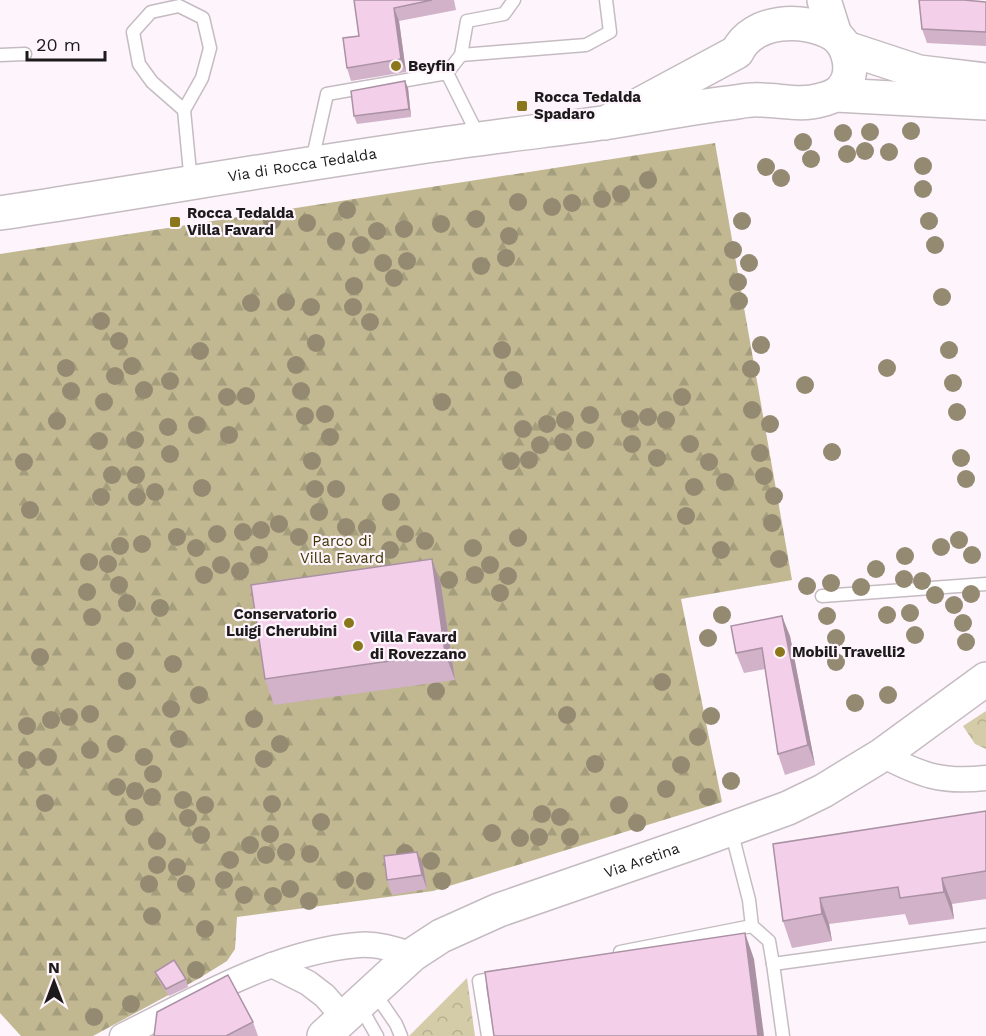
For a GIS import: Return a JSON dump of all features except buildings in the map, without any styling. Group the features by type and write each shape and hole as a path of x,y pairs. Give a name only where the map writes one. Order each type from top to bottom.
{"street":[{"path":"759,100 745,92 735,73 746,42 771,0"},
{"path":"824,0 840,42 850,60 850,73 844,87 836,95"},
{"name":"Via di Rocca Tedalda","path":"605,123 770,26 795,24 815,27 840,42 919,72 986,80"},
{"name":"Via di Rocca Tedalda","path":"0,213 312,163 759,100 803,103 820,101 836,95 986,103"},
{"name":"Via Aretina","path":"350,1012 412,955 441,936 499,910 788,808 823,792 882,755 986,679"},
{"path":"882,755 908,768 940,779 986,778"},
{"path":"122,1036 243,977 302,956 358,945 394,949 412,955"},
{"path":"272,965 308,983 350,1012"}],"lane":[{"path":"312,163 327,94 447,73 461,55 467,21 504,14 514,0"},
{"path":"461,55 586,45 610,32 606,0"},
{"path":"184,110 152,82 139,64 133,32 151,12 179,6 203,18 210,48 202,78 184,110 191,184"},
{"path":"0,55 25,54"},
{"path":"447,73 480,138"},
{"path":"822,596 986,584"},
{"path":"730,829 749,900 752,926 769,941 783,1036"},
{"path":"604,956 752,926"},
{"path":"773,964 986,935"},
{"path":"488,1036 480,981 514,974"},
{"path":"350,1012 377,1036"},
{"path":"350,1012 396,1024 401,1036"}],"green space":[{"name":"Parco di Villa Favard","path":"715,143 792,580 681,599 722,802 433,891 237,917 235,949 227,961 198,979 93,1036 21,1036 0,1013 0,254"},
{"path":"986,711 986,749 975,744 963,726"},
{"path":"467,978 475,1036 409,1036"}],"place":[{"name":"Beyfin","path":"396,66"},
{"name":"Rocca Tedalda Spadaro","path":"522,106"},
{"name":"Rocca Tedalda Villa Favard","path":"175,222"},
{"name":"Conservatorio Luigi Cherubini","path":"349,623"},
{"name":"Villa Favard di Rovezzano","path":"358,646"},
{"name":"Mobili Travelli2","path":"780,652"}]}
